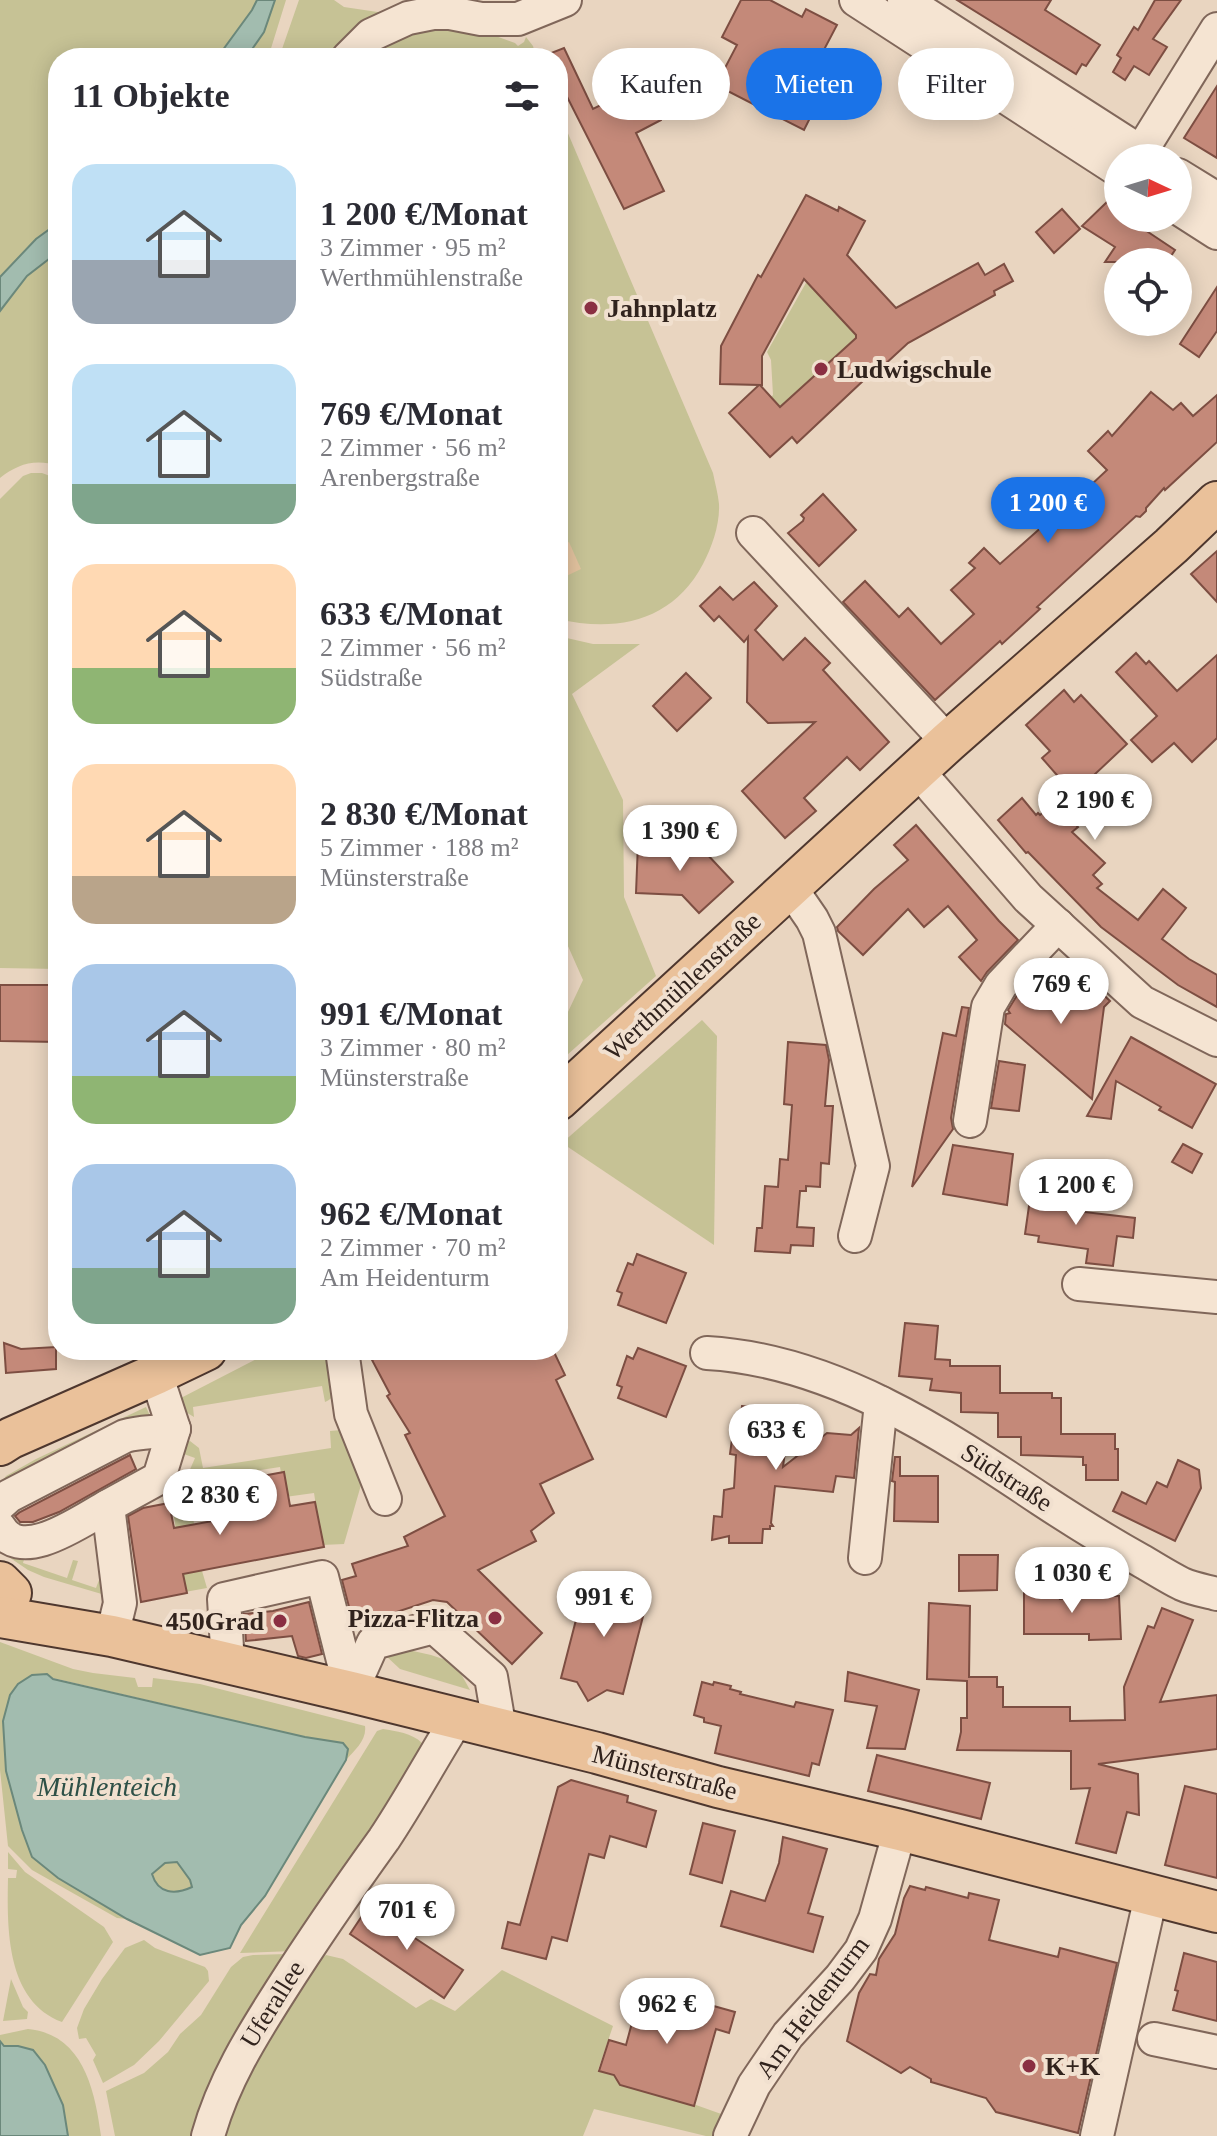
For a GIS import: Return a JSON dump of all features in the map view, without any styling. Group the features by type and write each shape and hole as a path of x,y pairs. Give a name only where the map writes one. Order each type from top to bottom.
{"main road":[{"name":"Werthmühlenstraße","path":"568,1091 948,742 1217,502"},
{"path":"0,1445 185,1360"},
{"name":"Münsterstraße","path":"3,1596 112,1636 597,1753 718,1787 900,1830 1217,1912"}],"street":[{"path":"358,48 371,35 408,18 450,13 481,19 518,19 565,0"},
{"path":"856,0 936,22"},
{"path":"904,0 1114,144"},
{"path":"1145,144 1217,29"},
{"path":"1192,184 1217,199"},
{"path":"1192,217 1217,233"},
{"path":"753,533 948,742"},
{"path":"918,771 1028,898 1142,1002 1217,1040"},
{"path":"790,887 819,933 873,1166 855,1236"},
{"path":"970,1121 988,1007 1001,985 1058,925"},
{"path":"1079,1284 1217,1297"},
{"name":"Südstraße","path":"707,1353 745,1356 781,1364 881,1403 962,1447 1085,1528 1147,1564 1184,1585 1217,1594"},
{"path":"343,1360 351,1414 385,1499"},
{"path":"0,1528 11,1541 36,1542 159,1478 167,1431 156,1374"},
{"path":"865,1558 881,1403"},
{"path":"0,1504 9,1496 125,1436 167,1431"},
{"path":"108,1506 120,1603 112,1636"},
{"path":"228,1664 224,1599 322,1577 351,1692"},
{"path":"351,1692 373,1643 434,1627 491,1677 500,1730"},
{"name":"Uferallee","path":"208,2136 216,2108 250,2038 331,1911 385,1837 457,1719"},
{"name":"Am Heidenturm","path":"739,2133 754,2085 788,2035 861,1950 875,1919 900,1830"},
{"path":"1097,2136 1151,1896"},
{"path":"1154,2039 1217,2052"}],"shaded area":[{"path":"0,0 257,0 244,48 48,48 48,464 27,464 0,478"},
{"path":"275,0 286,0 271,48 253,48 263,34"},
{"path":"299,0 334,0 344,7 391,14 349,48 282,48"},
{"path":"434,24 482,31 518,46 526,37 534,48 381,48"},
{"path":"568,133 713,473 719,500 712,543 703,564 676,599 641,618 622,623 568,621"},
{"path":"807,281 856,338 780,407 771,397 771,360 767,352"},
{"path":"31,473 48,475 48,969 0,968 0,499 23,476"},
{"path":"568,638 593,644 640,644 572,694 623,800 624,897 656,976 568,1054 568,1012 583,980 568,946"},
{"path":"702,1020 717,1036 714,1245 568,1147 568,1138"},
{"path":"255,1360 330,1360 337,1378 336,1392 325,1402 322,1386 193,1407 194,1417 184,1411 177,1400"},
{"path":"146,1407 151,1418 0,1484 6,1476 36,1459"},
{"path":"341,1430 361,1485 344,1544 322,1545 314,1493 285,1497 280,1467 235,1474 240,1509 193,1517 207,1588 185,1592 172,1503 179,1504 195,1458 181,1453 185,1443 190,1441 199,1448 203,1468 331,1448 330,1431"},
{"path":"0,1540 27,1549 23,1563 67,1578 73,1560 78,1561 72,1580 96,1588 102,1572 105,1595 28,1570 0,1551"},
{"path":"0,1642 73,1669 135,1678 138,1687 152,1687 153,1678 200,1684 365,1726 364,1736 346,1760 348,1749 343,1743 305,1737 53,1678 3,1721 6,1770 22,1830 32,1856 58,1878 127,1919 117,1918 32,1870 8,1846 0,1770"},
{"path":"404,1649 455,1663 470,1690 400,1669 385,1655"},
{"path":"383,1729 404,1733 422,1743 421,1758 294,1951 240,1953 377,1731"},
{"path":"8,1852 25,1872 104,1927 113,1942 62,2022 44,2012 30,1998 20,1981 8,1919 8,1878 16,1878 17,1870 8,1869"},
{"path":"177,1862 192,1887 174,1892 163,1889 152,1875 165,1863"},
{"path":"144,1940 155,1948 205,1967 209,1981 159,2041 134,2065 103,2083 93,2060 96,2055 86,2038 79,2039 77,2028 102,1979 125,1948"},
{"path":"287,1954 195,2136 115,2136 106,2091 144,2073 168,2052 180,2034 201,2015 231,1967 243,1957"},
{"path":"326,1955 343,1959 416,2008 431,1999 455,2011 502,1970 613,2026 598,2070 724,2115 715,2136 594,2109 583,2136 221,2136 253,2056 313,1965"},
{"path":"11,1979 28,2012 27,2019 3,2021"},
{"path":"28,2029 47,2033 62,2041 74,2053 90,2083 101,2136 68,2136 63,2105 18,2046 4,2046 0,2041 0,2035"}],"sand":[{"path":"568,542 581,569 568,575"}],"water":[{"path":"257,0 275,0 264,32 253,48 224,48"},
{"path":"48,230 48,260 27,276 0,311 0,277"},
{"name":"Mühlenteich","path":"47,1674 53,1679 343,1743 348,1749 346,1760 265,1896 241,1925 230,1948 200,1955 127,1919 58,1878 32,1857 6,1771 3,1721 10,1695 18,1684 32,1675","holes":["177,1862 192,1887 173,1892 158,1886 152,1874 165,1863"]},
{"path":"0,2041 4,2046 33,2050 45,2065 63,2105 68,2136 0,2136"}],"building":[{"path":"741,0 770,0 802,17 806,9 837,25 825,48 746,48 746,100 730,92 730,58 737,45 722,37"},
{"path":"957,0 1051,0 1045,10 1100,45 1086,66 1082,64 1076,74"},
{"path":"1155,0 1181,0 1153,39 1167,47 1149,75 1134,66 1125,80 1113,72 1121,58 1117,55 1134,27 1138,30"},
{"path":"568,56 592,107 592,120 661,120 636,133 664,191 624,209 568,99"},
{"path":"1217,86 1217,158 1184,138"},
{"path":"784,120 809,120 804,130"},
{"path":"806,195 865,221 847,255 896,308 978,263 985,275 1004,264 1013,281 994,291 995,295 908,343 883,366 881,364 797,443 792,437 770,457 729,413 759,385 720,384 721,346 758,275 761,277","holes":["804,279 856,335 780,407 760,385 762,356"]},
{"path":"1104,205 1104,232 1148,232 1172,248 1114,248 1082,226"},
{"path":"1062,209 1080,229 1054,253 1036,232"},
{"path":"1217,287 1217,331 1199,357 1180,344 1185,336 1192,336 1192,326"},
{"path":"1151,392 1173,410 1181,403 1193,416 1217,395 1217,442 1164,488 1140,517 1136,516 1037,607 1040,609 1002,644 1000,641 935,700 843,602 865,581 899,617 908,608 941,644 974,614 951,590 975,568 969,563 984,548 1000,564 1053,517 1040,503 1057,487 1074,501 1107,470 1088,451 1108,431 1112,436"},
{"path":"823,494 856,530 819,566 788,533 803,521 801,515"},
{"path":"1217,551 1217,602 1191,574"},
{"path":"754,582 777,606 755,630 783,660 805,638 830,663 823,670 889,742 860,770 847,757 804,798 816,811 785,838 742,791 815,722 768,723 747,702 748,637 744,642 719,616 714,621 700,606 720,587 733,600"},
{"path":"1136,653 1146,664 1149,661 1177,691 1217,655 1217,738 1192,762 1174,743 1152,762 1131,740 1157,716 1116,672"},
{"path":"686,673 711,698 677,731 653,706"},
{"path":"1064,690 1074,702 1081,695 1127,744 1077,791 1086,801 1069,816 1078,827 1072,832 1105,863 1093,875 1102,884 1097,888 1138,920 1163,889 1186,908 1162,939 1217,975 1217,1007 1178,985 1101,927 1026,853 998,820 1022,798 1036,815 1040,815 1070,790 1042,758 1050,751 1026,725"},
{"path":"916,825 1018,940 981,981 959,957 977,940 948,906 924,927 908,909 863,955 838,931 837,927 874,889 908,860 894,845"},
{"path":"691,837 733,882 699,913 682,895 636,893 638,843 684,845"},
{"path":"1043,968 1073,994 1087,979 1110,1001 1104,1007 1092,1099 1005,1024 1006,1014 1010,1013 1008,1010 1016,997"},
{"path":"0,985 48,985 48,1042 0,1041"},
{"path":"962,1007 969,1008 951,1118 953,1129 912,1187 943,1033 956,1036"},
{"path":"1131,1037 1216,1084 1192,1128 1116,1081 1111,1119 1087,1116"},
{"path":"788,1042 826,1045 829,1060 825,1106 833,1106 829,1164 821,1163 820,1187 806,1186 806,1191 800,1191 797,1227 814,1228 813,1246 791,1245 790,1253 755,1251 757,1228 762,1228 765,1186 778,1187 780,1159 788,1160 792,1105 784,1104"},
{"path":"999,1061 1025,1065 1019,1111 991,1108"},
{"path":"1183,1144 1202,1154 1192,1173 1172,1162"},
{"path":"953,1145 1013,1154 1007,1205 943,1194"},
{"path":"1046,1188 1070,1191 1067,1210 1135,1218 1133,1238 1117,1236 1113,1266 1086,1263 1088,1249 1038,1242 1039,1236 1025,1234 1031,1192 1045,1194"},
{"path":"637,1254 686,1273 666,1323 618,1305 622,1293 617,1291 628,1263 633,1265"},
{"path":"905,1323 938,1326 935,1359 950,1360 950,1366 1000,1366 1000,1393 1052,1393 1052,1398 1061,1398 1061,1434 1115,1434 1118,1480 1086,1480 1083,1457 1021,1455 1021,1437 998,1437 998,1413 961,1412 961,1393 930,1390 932,1379 899,1376"},
{"path":"4,1343 21,1349 48,1347 48,1360 56,1360 56,1369 6,1373"},
{"path":"638,1348 686,1366 666,1417 618,1398 622,1387 617,1385 627,1356 633,1359"},
{"path":"372,1360 558,1360 565,1375 556,1380 593,1459 540,1484 554,1513 531,1531 536,1541 478,1570 542,1633 512,1664 447,1602 433,1600 354,1626 342,1580 356,1576 352,1564 408,1546 404,1537 445,1516 405,1435 410,1433 387,1396 390,1394"},
{"path":"742,1406 790,1412 783,1467 827,1433 851,1435 859,1428 854,1478 836,1476 833,1492 775,1486 773,1526 763,1529 762,1543 729,1543 729,1536 712,1540 714,1516 722,1517 724,1490 734,1488 736,1455 730,1454 733,1432 739,1433"},
{"path":"130,1455 136,1469 59,1512 33,1522 20,1522 15,1516 20,1512"},
{"path":"895,1457 900,1457 900,1476 938,1476 938,1522 894,1521 895,1482 892,1481"},
{"path":"1178,1460 1199,1470 1201,1488 1175,1541 1113,1511 1122,1492 1146,1504 1157,1482 1167,1487"},
{"path":"284,1472 290,1506 315,1502 324,1547 183,1574 187,1593 141,1602 128,1516 143,1508 169,1503 174,1528 246,1515 240,1480"},
{"path":"959,1555 998,1555 997,1590 959,1591"},
{"path":"610,1575 630,1580 626,1595 647,1601 623,1694 607,1690 588,1701 577,1682 561,1678 585,1585 606,1590"},
{"path":"1024,1590 1061,1590 1060,1599 1097,1596 1103,1590 1110,1596 1119,1596 1121,1639 1089,1640 1089,1634 1024,1634"},
{"name":"450Grad","path":"309,1602 322,1654 306,1658 298,1656 292,1636 246,1641 244,1614"},
{"path":"929,1603 970,1606 969,1677 997,1677 997,1687 1003,1687 1003,1707 1070,1707 1070,1721 1125,1720 1124,1687 1148,1626 1154,1628 1162,1608 1193,1620 1160,1702 1217,1695 1217,1749 1098,1764 1138,1774 1139,1815 1127,1812 1116,1853 1076,1843 1090,1788 1071,1789 1071,1751 957,1750 961,1718 967,1718 967,1681 927,1679"},
{"path":"848,1672 919,1690 905,1749 867,1748 877,1706 845,1701"},
{"path":"702,1682 731,1686 730,1689 740,1694 794,1707 796,1702 833,1710 819,1765 812,1763 809,1776 715,1753 721,1726 704,1722 704,1718 694,1715"},
{"path":"877,1755 990,1783 981,1819 868,1791"},
{"path":"571,1780 628,1796 627,1802 656,1811 646,1847 610,1836 604,1858 589,1854 567,1941 552,1937 546,1959 502,1948 508,1922 520,1925 558,1787"},
{"path":"1185,1786 1217,1794 1217,1878 1165,1865"},
{"path":"703,1823 735,1831 722,1883 690,1874"},
{"path":"783,1837 827,1849 808,1913 823,1917 813,1952 721,1926 731,1891 765,1901 779,1863"},
{"path":"910,1886 968,1898 969,1893 999,1900 989,1940 1058,1957 1060,1948 1117,1963 1078,2133 996,2112 986,2098 931,2082 931,2079 910,2067 901,2073 847,2041 859,1993 870,1974 876,1975 879,1959 895,1934"},
{"path":"368,1907 463,1970 444,1998 350,1934"},
{"path":"1184,1953 1217,1962 1217,2021 1173,2010"},
{"path":"642,1986 735,2012 729,2033 716,2029 694,2106 620,2085 614,2075 599,2071 609,2040 626,2045"}],"place":[{"name":"Jahnplatz","path":"591,308"},
{"name":"Ludwigschule","path":"821,369"},
{"name":"Pizza-Flitza","path":"495,1618"},
{"name":"450Grad","path":"280,1621"},
{"name":"K+K","path":"1029,2066"}]}
